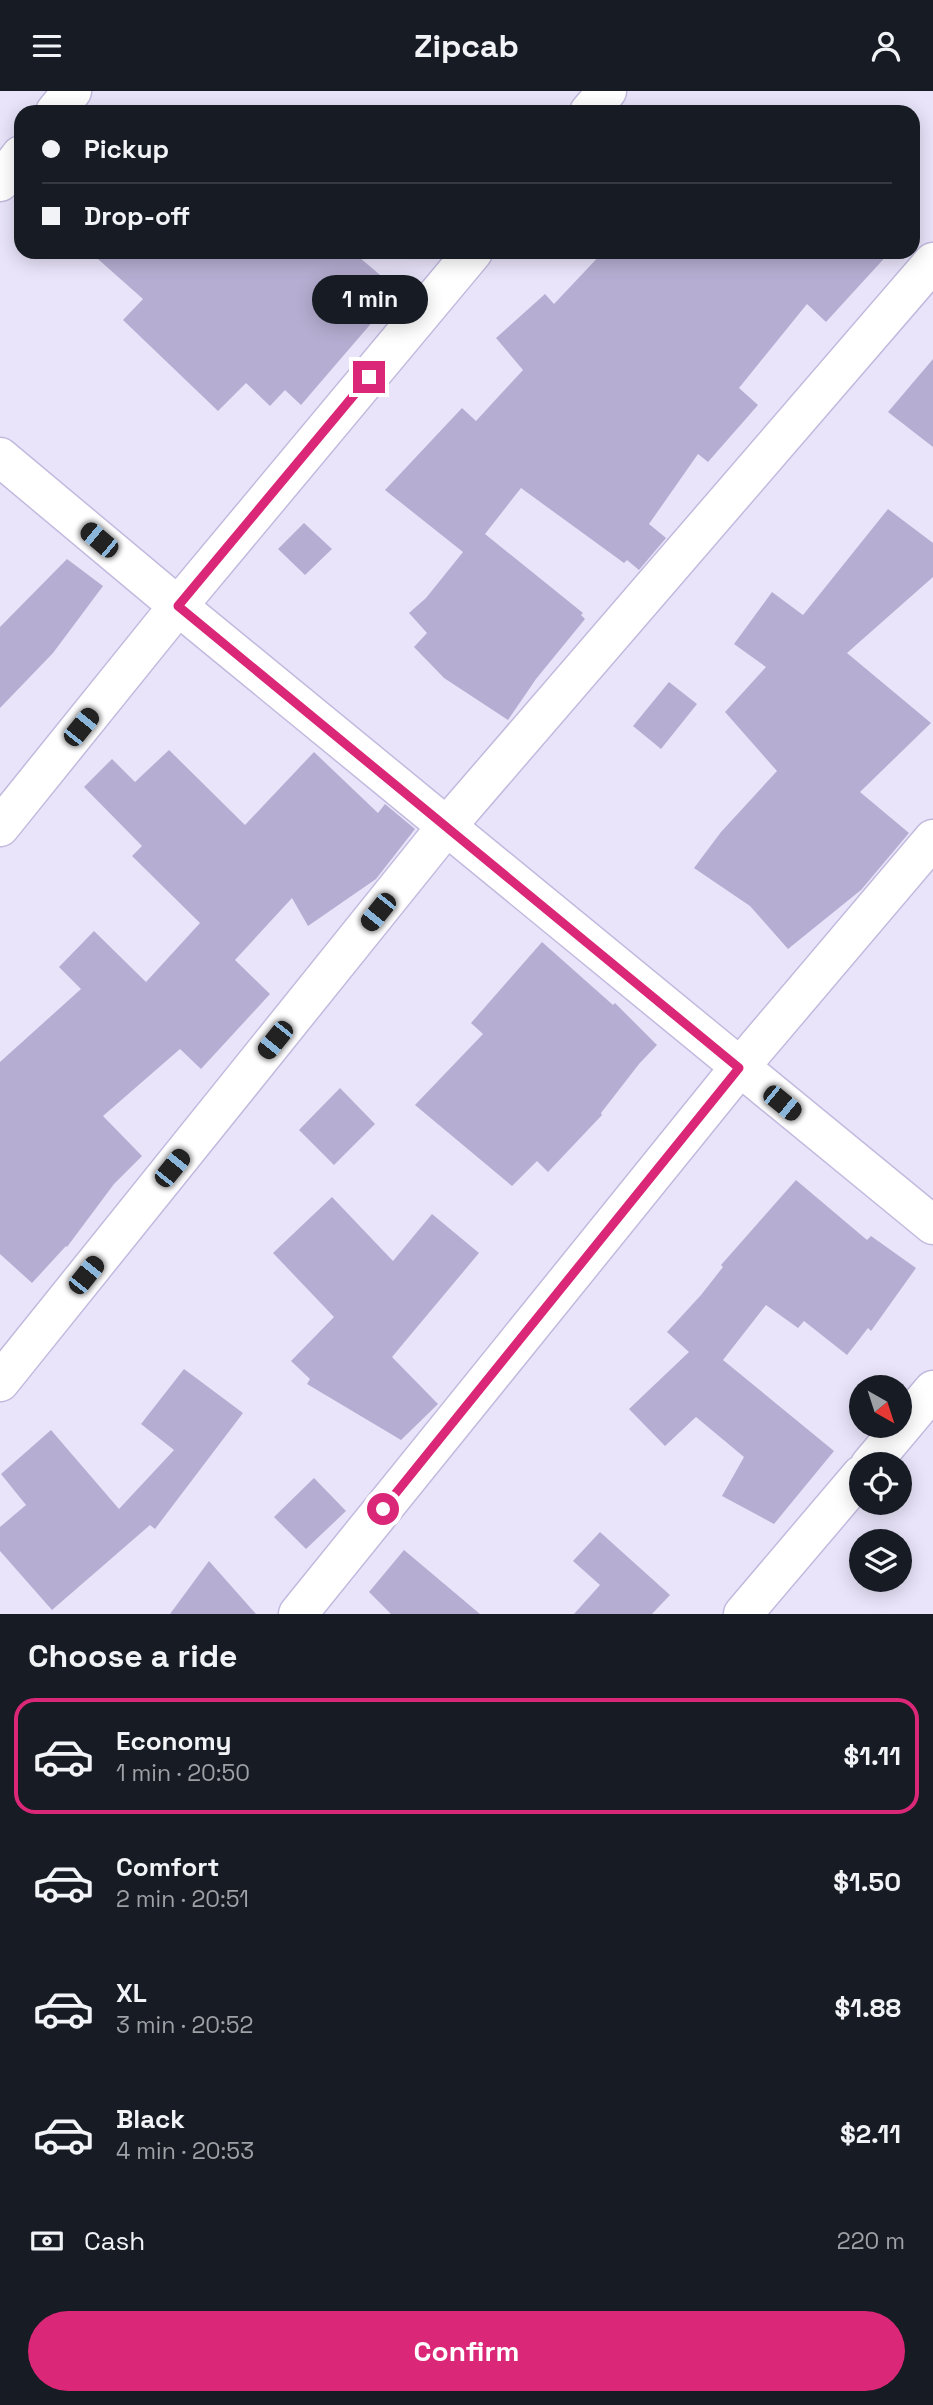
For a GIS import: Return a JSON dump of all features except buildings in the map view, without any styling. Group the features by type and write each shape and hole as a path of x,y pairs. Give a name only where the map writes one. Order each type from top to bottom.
{"street":[{"path":"61,105 72,91"},
{"path":"595,105 607,91"},
{"path":"0,182 14,164"},
{"path":"0,827 178,606 467,259"},
{"path":"0,1382 446,827 933,262"},
{"path":"0,457 446,827 933,1225"},
{"path":"298,1614 739,1068 933,839"},
{"path":"881,1452 933,1390"},
{"path":"743,1614 849,1489"}],"route":[{"path":"369,377 178,606 739,1068 383,1509"}]}
